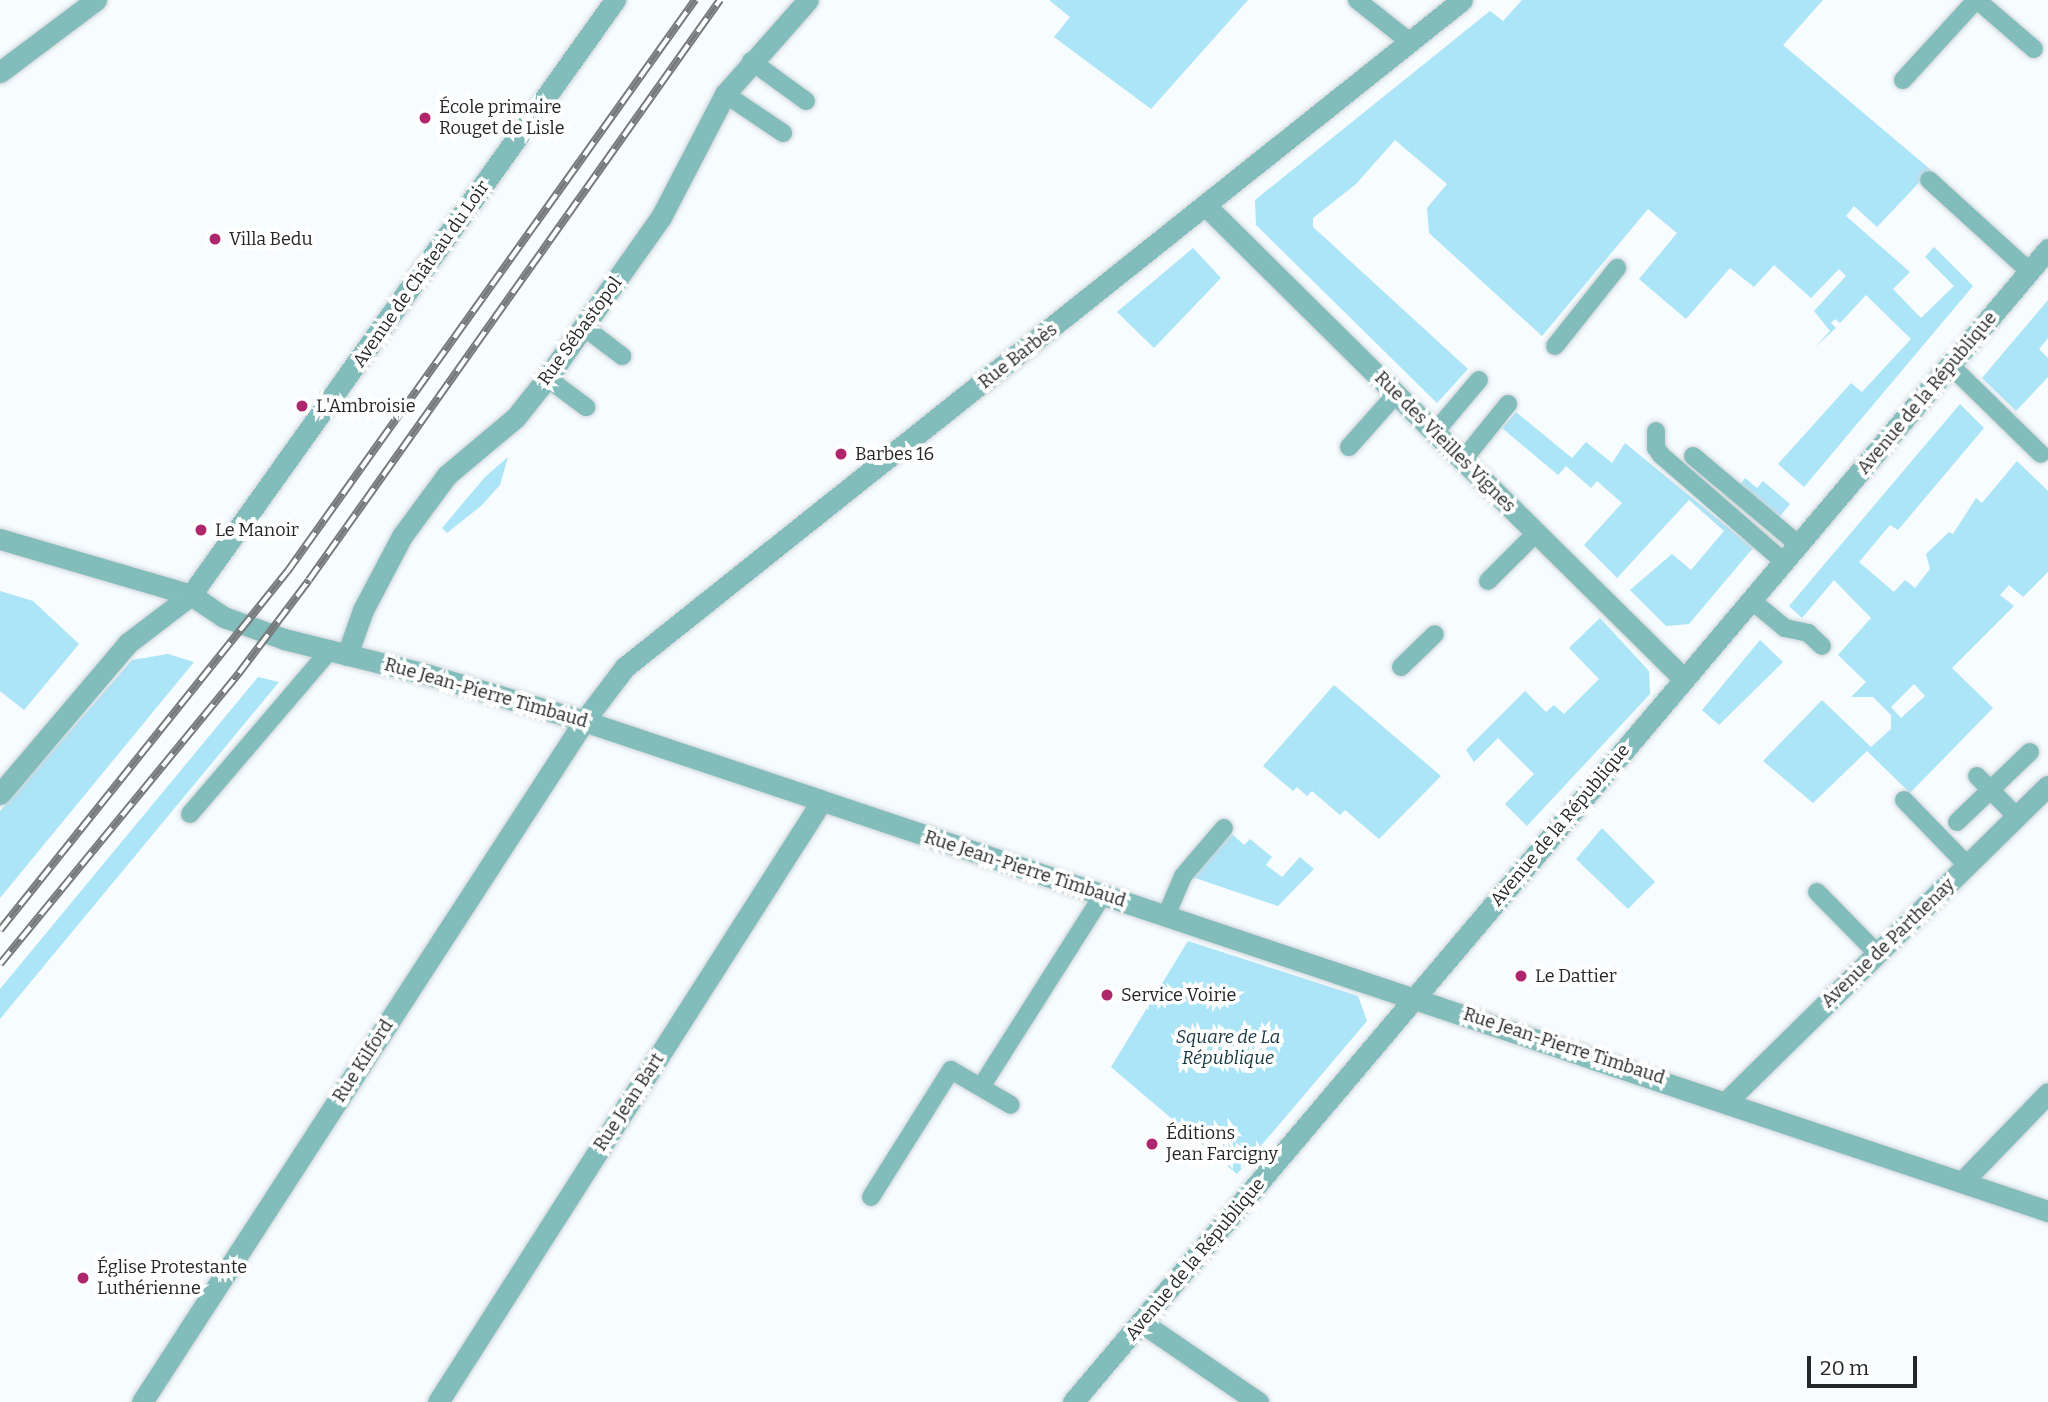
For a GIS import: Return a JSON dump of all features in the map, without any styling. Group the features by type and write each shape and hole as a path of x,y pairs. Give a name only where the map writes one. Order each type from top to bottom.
{"street":[{"path":"0,72 96,0"},
{"name":"Avenue de Château du Loir","path":"0,794 128,643 191,595 615,0"},
{"name":"Rue Sébastopol","path":"339,653 402,536 447,475 516,417 547,378 661,217 725,94 751,61 808,0"},
{"name":"Rue Barbès","path":"584,721 625,667 1462,0"},
{"name":"Rue des Vieilles Vignes","path":"1206,206 1684,679"},
{"name":"Avenue de la République","path":"1073,1402 2048,249"},
{"name":"Rue Jean-Pierre Timbaud","path":"0,539 191,595 224,617 339,653 584,721 821,802 1728,1100 2048,1211"},
{"name":"Rue Kilford","path":"142,1402 584,721"},
{"name":"Avenue de Parthenay","path":"1728,1100 2048,786"},
{"name":"Rue Jean Bart","path":"438,1402 821,802"},
{"path":"1962,1181 2048,1093"},
{"path":"1140,1322 1258,1402"}],"lane":[{"path":"1357,0 1410,42"},
{"path":"1903,80 1976,0 2034,49"},
{"path":"751,61 806,101"},
{"path":"725,94 783,133"},
{"path":"1930,180 2029,271"},
{"path":"1555,346 1617,268"},
{"path":"584,327 622,356"},
{"path":"1950,365 2041,454"},
{"path":"547,378 586,407"},
{"path":"1435,432 1479,380"},
{"path":"1349,446 1396,394"},
{"path":"1463,460 1508,404"},
{"path":"1656,431 1656,448 1661,455 1784,562"},
{"path":"1693,456 1798,544"},
{"path":"1488,581 1536,533"},
{"path":"1751,600 1784,628 1808,633 1822,646"},
{"path":"1401,667 1435,635"},
{"path":"190,814 339,653"},
{"path":"1957,822 2030,752"},
{"path":"1977,776 2017,817"},
{"path":"1904,800 1968,866"},
{"path":"1166,916 1183,876 1224,828"},
{"path":"1817,892 1878,954"},
{"path":"981,1087 1103,894"},
{"path":"871,1197 951,1070 1012,1105"}],"green space":[{"path":"1049,0 1248,0 1151,109 1054,37 1070,17"},
{"path":"1522,0 1823,0 1783,45 1931,170 1877,227 1854,206 1846,216 1910,272 1893,289 1921,318 1954,286 1925,257 1934,247 1973,286 1804,487 1778,464 1851,383 1862,392 1911,339 1866,295 1840,323 1835,319 1831,323 1836,328 1815,347 1830,331 1814,311 1846,276 1839,269 1811,298 1774,265 1754,287 1730,268 1686,319 1639,279 1677,233 1648,209 1542,336 1429,233 1427,208 1447,184 1395,140 1356,184 1313,218 1313,227 1468,369 1437,403 1256,225 1255,200 1490,11 1503,21"},
{"path":"1193,248 1221,278 1154,348 1117,312"},
{"path":"2048,300 2048,338 2039,349 2048,358 2048,377 2016,411 1982,378"},
{"path":"1960,404 1984,428 1898,530 1890,525 1859,562 1894,592 1905,580 1915,588 1930,569 1926,554 1949,532 1953,534 1976,498 1982,503 2017,461 2048,491 2048,572 2023,597 2009,585 2000,595 2014,606 1952,668 1993,708 1910,793 1867,751 1813,803 1763,761 1822,700 1871,747 1891,729 1891,715 1873,697 1851,697 1866,682 1838,655 1871,618 1834,580 1802,618 1789,606","holes":["1914,684 1925,696 1901,718 1891,707"]},
{"path":"1516,412 1572,458 1586,442 1612,463 1625,443 1753,548 1689,624 1666,626 1630,590 1672,554 1691,570 1724,531 1689,500 1617,578 1584,545 1622,503 1597,481 1591,488 1566,466 1558,475 1502,428"},
{"path":"508,457 500,485 481,506 447,533 442,528 485,477"},
{"path":"1745,478 1757,488 1763,481 1790,504 1777,520 1738,487"},
{"path":"0,591 33,601 79,644 24,710 0,691"},
{"path":"1600,618 1649,671 1650,694 1527,826 1505,804 1534,774 1498,738 1474,762 1466,750 1525,691 1546,712 1554,705 1564,714 1599,679 1569,648"},
{"path":"1760,640 1783,662 1719,725 1702,710"},
{"path":"168,654 194,662 0,898 0,811 132,660"},
{"path":"258,677 279,682 0,1019 0,989"},
{"path":"1334,685 1441,776 1379,839 1345,810 1340,815 1312,791 1307,796 1297,787 1293,791 1263,766"},
{"path":"1602,828 1655,882 1628,909 1576,859"},
{"path":"1232,834 1244,845 1250,839 1272,857 1266,865 1282,877 1300,857 1314,869 1278,906 1192,877"},
{"name":"Square de La République","path":"1188,941 1358,996 1367,1021 1237,1174 1111,1067"}],"railway":[{"path":"0,930 287,572 695,0"},
{"path":"0,964 239,673 309,580 720,0"}],"place":[{"name":"École primaire Rouget de Lisle","path":"425,118"},
{"name":"Villa Bedu","path":"215,239"},
{"name":"L'Ambroisie","path":"302,406"},
{"name":"Barbes 16","path":"841,454"},
{"name":"Le Manoir","path":"201,530"},
{"name":"Le Dattier","path":"1521,976"},
{"name":"Service Voirie","path":"1107,995"},
{"name":"Éditions Jean Farcigny","path":"1152,1144"},
{"name":"Église Protestante Luthérienne","path":"83,1278"}]}
